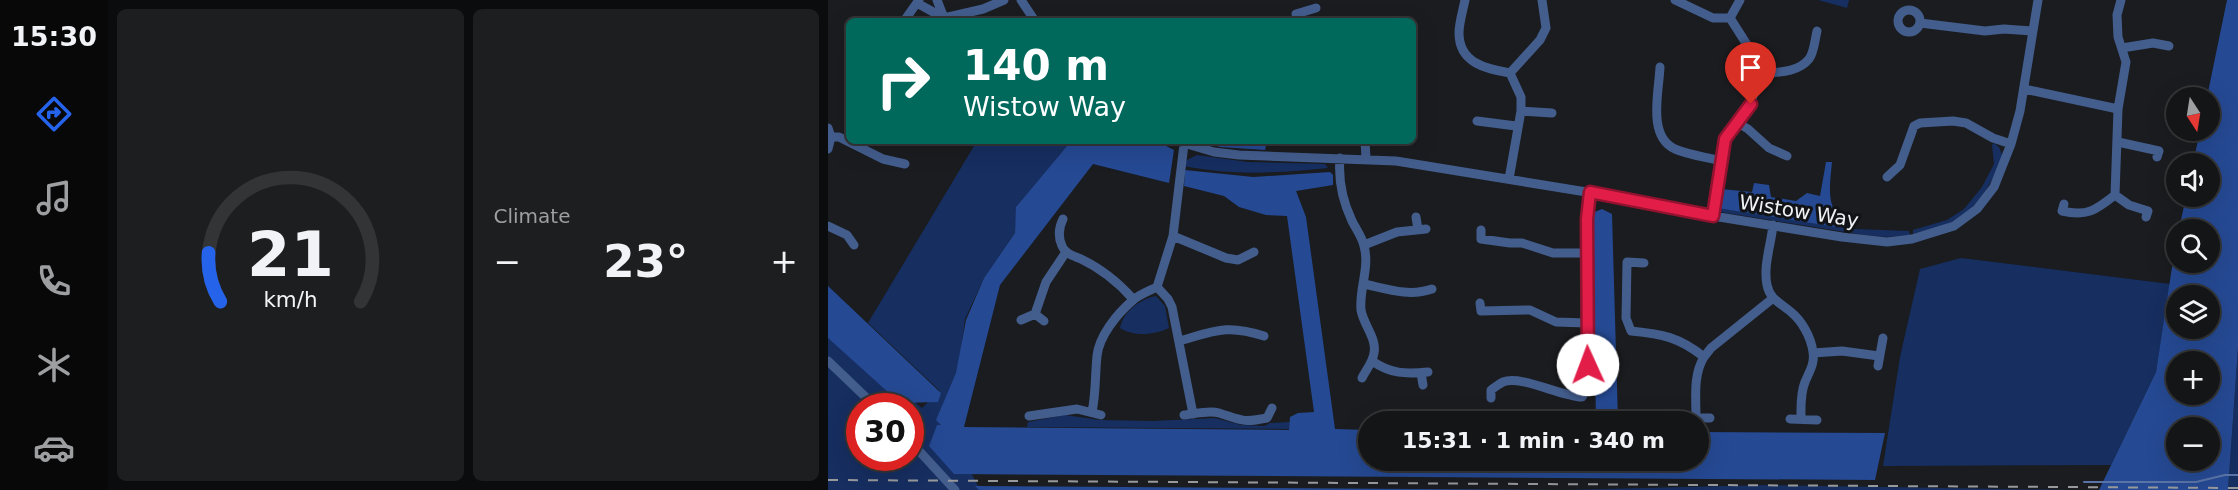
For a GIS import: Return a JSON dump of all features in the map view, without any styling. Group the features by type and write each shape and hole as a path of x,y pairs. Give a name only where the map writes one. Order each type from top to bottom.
{"street":[{"path":"937,0 945,18"},
{"path":"949,18 983,9 1004,0"},
{"path":"1021,0 1033,18"},
{"path":"1465,0 1459,34 1463,52 1473,63 1495,71 1510,73"},
{"path":"1510,73 1540,40 1546,28 1542,0"},
{"path":"1675,0 1713,18 1730,18"},
{"path":"1730,18 1740,0"},
{"name":"Wistow Way","path":"1185,144 1239,155 1401,161 1590,192 1713,216 1887,242 1912,239 1954,226 1977,209 1994,188 2011,144 2024,89 2038,0"},
{"path":"2064,204 2062,211 2078,215 2096,210 2115,195 2118,110 2126,62 2118,37 2117,15 2121,0"},
{"path":"906,18 918,2 943,18"},
{"path":"1296,14 1312,9 1311,18"},
{"path":"1713,216 1725,139 1751,104 1758,75 1751,51 1730,18"},
{"path":"1920,23 1986,31 2004,29 2032,31"},
{"path":"1758,75 1792,70 1802,65 1810,58 1817,31"},
{"path":"2122,48 2153,43 2169,46"},
{"path":"1660,67 1657,115 1659,131 1666,143 1676,149 1721,161"},
{"path":"1509,180 1516,126 1521,111 1521,97 1510,73"},
{"path":"2024,89 2118,110"},
{"path":"1521,111 1552,113"},
{"path":"1477,121 1516,126"},
{"path":"1738,123 1769,148 1787,156"},
{"path":"1887,177 1900,165 1914,126 1920,123 1966,123 1993,138 2011,144"},
{"path":"828,148 830,133 846,139"},
{"path":"2118,141 2159,151"},
{"path":"856,144 889,160 905,164"},
{"path":"1029,416 1077,409 1097,414 1097,353 1101,342 1133,300 1156,287 1173,236 1180,144"},
{"path":"1365,144 1366,158"},
{"path":"889,160 892,150"},
{"path":"1340,158 1339,183 1349,215 1364,245 1366,264 1360,297 1361,313 1375,352 1362,378"},
{"path":"1900,165 1910,172"},
{"path":"1489,391 1505,381 1527,381 1545,389 1582,397 1588,386 1586,253 1590,192"},
{"path":"2115,195 2129,205 2148,211"},
{"path":"1364,245 1397,232 1422,229 1416,217"},
{"path":"1063,219 1059,234 1066,252 1107,274 1120,284 1133,300"},
{"path":"1773,225 1766,266 1767,285 1772,299 1792,312 1803,325 1814,353 1812,371 1805,382 1796,419 1817,420"},
{"path":"828,226 850,232 854,245"},
{"path":"1173,236 1226,258 1238,260 1254,252"},
{"path":"1481,238 1522,243 1553,253 1586,253"},
{"path":"1021,320 1035,314 1046,282 1066,252"},
{"path":"1644,263 1627,262 1626,318 1631,331 1664,334 1704,357"},
{"path":"1364,284 1398,292 1427,291 1424,303"},
{"path":"1156,287 1172,307 1189,415 1218,413 1237,420 1252,421 1266,418 1272,408"},
{"path":"1696,411 1696,380 1699,365 1704,357 1711,348 1772,299"},
{"path":"1481,311 1530,310 1556,322 1586,323"},
{"path":"1035,314 1044,321"},
{"path":"1179,341 1210,330 1226,329 1247,330 1264,336"},
{"path":"1878,366 1883,338"},
{"path":"1814,353 1842,351 1879,356"},
{"path":"828,361 861,393"},
{"path":"1372,361 1384,370 1400,373 1424,372 1422,385"},
{"path":"924,456 955,490"}],"shaded area":[{"path":"1818,0 1849,0 1847,8"},
{"path":"2227,0 2238,0 2238,348 2228,490 2099,490 2156,372 2166,306 2166,339 2220,339 2220,285 2169,285 2171,273 2220,273 2220,219 2181,219 2184,207 2220,207 2220,153 2195,153 2198,141 2220,141 2220,87 2209,87"},
{"path":"1994,143 1999,147 2003,157 1979,200 1959,218 1931,230 1913,234 1913,230 1947,220 1964,209 1982,187 1994,164 1992,145"},
{"path":"975,144 1070,144 1017,206 1015,233 984,278 965,319 950,431 980,490 828,490 828,330 904,393 846,393 846,471 924,471 924,406 940,391 868,323"},
{"path":"1071,144 1162,144 1174,150 1169,183 1093,164 1000,285 964,427 1289,430 1290,417 1298,413 1314,412 1287,216 1266,215 1239,207 1224,196 1184,186 1185,170 1253,177 1330,172 1333,175 1333,185 1296,191 1306,217 1335,429 1358,430 1358,471 1709,471 1709,432 1885,433 1875,480 954,474 929,446 937,425 941,425 936,420 956,373 966,320 984,278 1015,233 1016,207"},
{"path":"1210,144 1266,144 1265,150 1220,147"},
{"path":"1197,155 1248,162 1325,164 1328,168 1256,173 1184,166 1187,160"},
{"path":"1826,162 1832,162 1830,193 1834,209 1845,223 1855,230 1717,208 1721,189 1752,192 1754,183 1769,185 1771,197 1796,201 1807,193 1820,196"},
{"path":"1717,208 1855,229 1909,231 1910,235 1887,237 1865,235 1720,212"},
{"path":"1602,209 1612,214 1618,411 1596,411 1592,213"},
{"path":"1961,258 2170,284 2166,285 2166,309 2156,372 2111,465 1883,466 1900,357 1920,269"},
{"path":"828,286 941,393 938,402 924,402 924,393 889,393 828,338"},
{"path":"1156,296 1165,306 1169,328 1145,334 1132,333 1120,328 1133,307"},
{"path":"2238,348 2238,490 2228,490"},
{"path":"1065,415 1100,420 1153,421 1215,418 1241,425 1265,426 1270,423 1290,422 1289,429 1027,427 1028,422"},
{"path":"1767,485 2072,490 1561,490"},
{"path":"975,486 1561,490 979,490"}],"waterway":[{"path":"2084,482 2196,482 2225,475 2238,475"}],"railway":[{"path":"828,480 2238,488"}],"route":[{"path":"1588,365 1587,219 1590,192 1713,216 1725,139 1751,104"}]}
